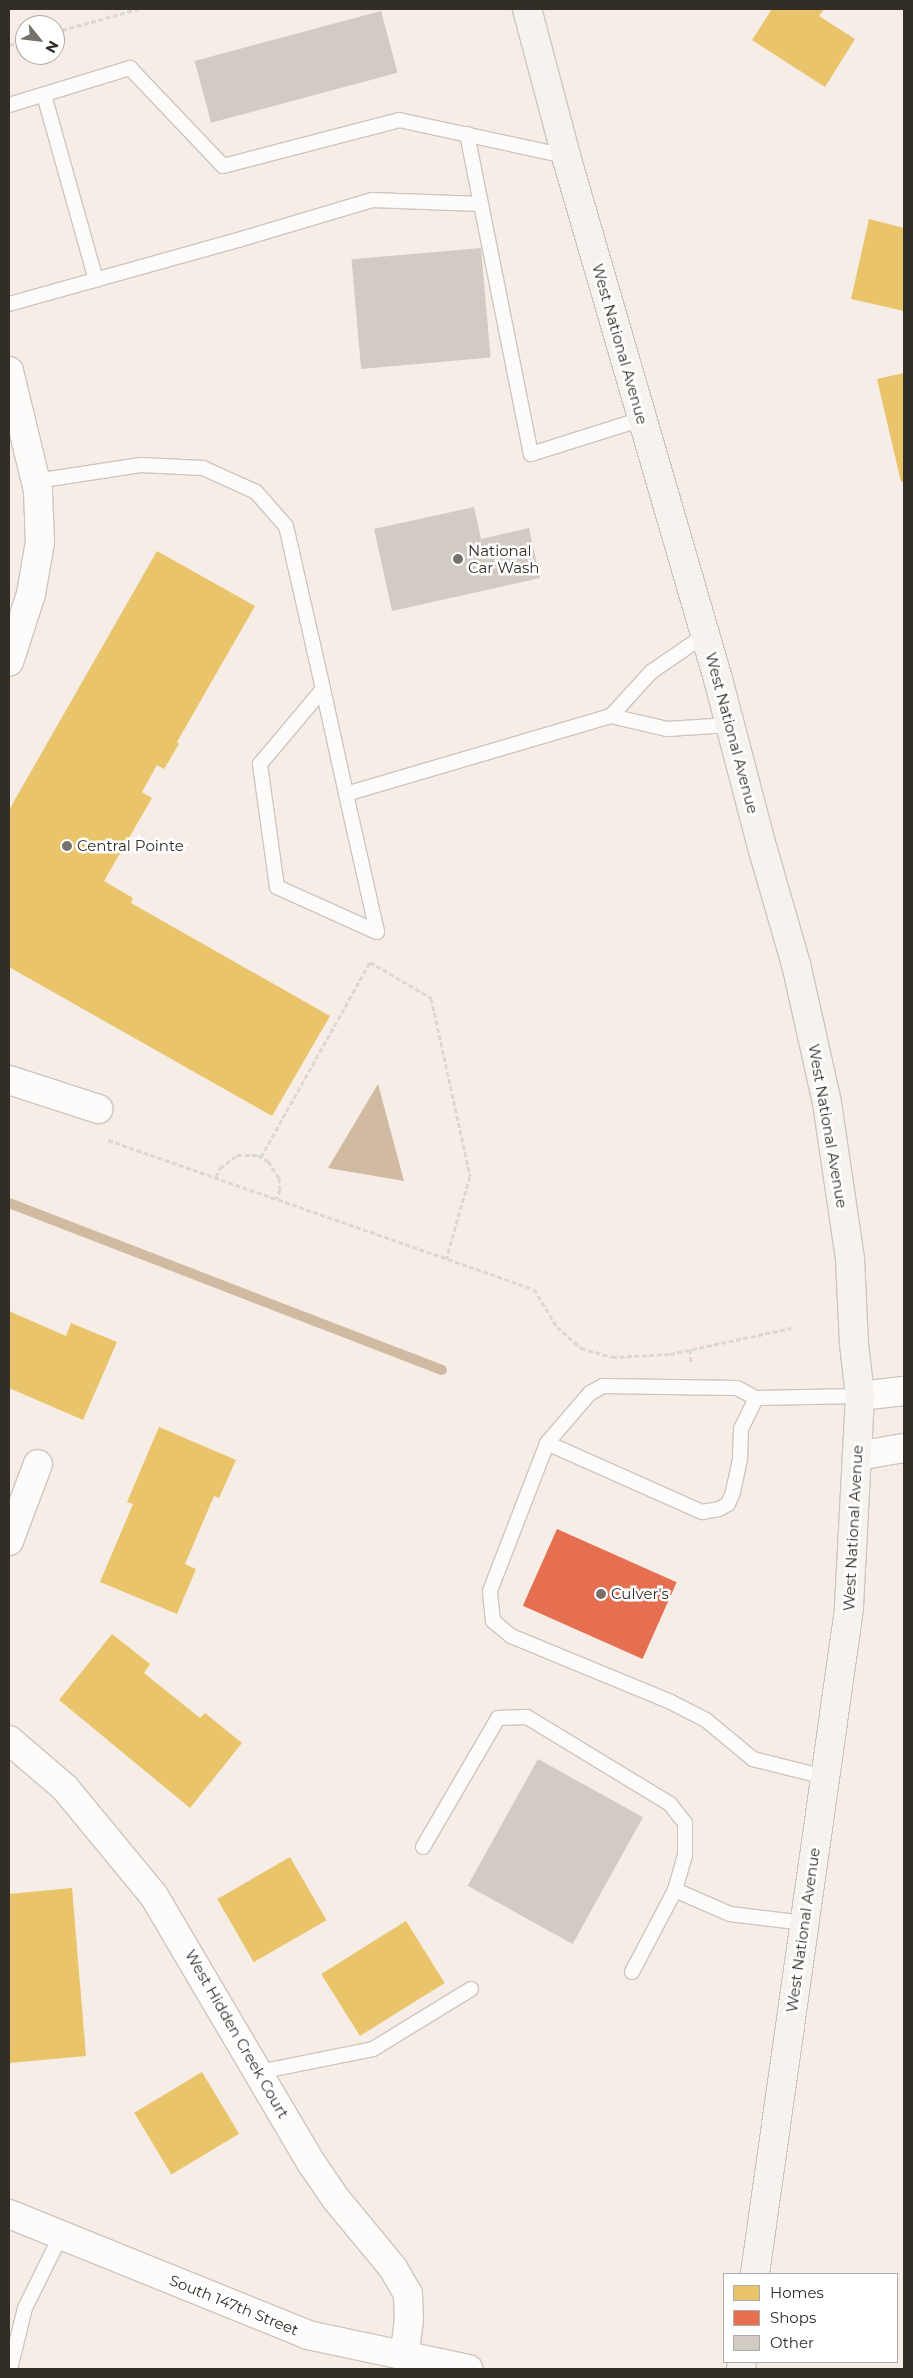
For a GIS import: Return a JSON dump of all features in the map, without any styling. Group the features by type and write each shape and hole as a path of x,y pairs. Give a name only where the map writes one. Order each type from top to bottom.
{"main road":[{"name":"West National Avenue","path":"527,9 566,156 705,635 796,964 826,1103 850,1259 854,1344 860,1396 849,1609 755,2273"}],"street":[{"path":"9,371 36,481 40,542 31,594 9,662"},
{"path":"9,1080 98,1109"},
{"path":"860,1396 904,1391"},
{"path":"857,1456 904,1448"},
{"path":"9,1540 38,1464"},
{"name":"West Hidden Creek Court","path":"9,1740 65,1788 154,1896 312,2164 336,2198 394,2268 408,2294 409,2319 404,2357"},
{"name":"South 147th Street","path":"9,2214 308,2335 404,2357 468,2369"}],"lane":[{"path":"9,105 130,68 223,166 399,120 566,156"},
{"path":"44,95 96,280"},
{"path":"467,134 531,454 642,419"},
{"path":"9,304 238,240 372,200 481,204"},
{"path":"36,481 141,465 203,468 256,492 286,526 323,689 377,932 277,887 260,764 323,689"},
{"path":"611,716 652,672 705,635"},
{"path":"346,794 611,716 667,729 730,725"},
{"path":"825,1777 753,1759 706,1720 671,1702 511,1636 493,1621 490,1591 547,1443 590,1393 603,1386 737,1388 756,1398 860,1396"},
{"path":"547,1443 702,1512 719,1509 728,1504 733,1492 740,1458 741,1429 756,1398"},
{"path":"424,1847 498,1718 527,1717 670,1804 685,1824 685,1855 675,1890 632,1972"},
{"path":"675,1890 730,1914 804,1923"},
{"path":"259,2072 373,2049 471,1989"},
{"path":"10,2369 25,2308 61,2235"}],"path":[{"path":"65,29 138,9"},
{"path":"261,1157 370,962 431,998 470,1176 446,1259"},
{"path":"103,1139 534,1289 557,1327 581,1348 612,1357 670,1354 791,1328"},
{"path":"216,1177 220,1168 237,1155 248,1153 261,1157 275,1168 279,1178 280,1189 277,1199"}],"shaded area":[{"path":"378,1084 404,1181 328,1168"}],"building: Homes":[{"path":"772,9 824,9 819,16 855,39 825,87 752,40"},
{"path":"869,219 904,228 904,311 851,299"},
{"path":"904,373 904,481 901,482 877,379"},
{"name":"Central Pointe","path":"157,551 255,606 177,742 179,744 164,769 157,765 142,792 152,798 104,881 133,898 131,903 330,1016 272,1116 9,967 9,810"},
{"path":"9,1311 66,1336 71,1323 117,1342 83,1420 9,1388"},
{"path":"159,1427 236,1460 219,1498 214,1496 185,1564 196,1569 177,1614 100,1582 133,1504 127,1502"},
{"path":"112,1634 150,1664 144,1673 200,1718 205,1713 242,1743 190,1808 59,1700"},
{"path":"290,1857 326,1920 254,1962 217,1899"},
{"path":"72,1888 86,2056 9,2063 9,1894"},
{"path":"406,1921 445,1983 360,2036 321,1974"},
{"path":"202,2072 239,2134 171,2174 134,2113"}],"building: Shops":[{"name":"Culver's","path":"557,1529 677,1582 643,1659 523,1606"}],"building: Other":[{"path":"381,11 398,73 211,123 195,61"},
{"path":"481,248 491,358 361,369 351,259"},
{"name":"National Car Wash","path":"474,507 481,539 529,528 540,578 392,611 374,529"},
{"path":"538,1759 643,1817 573,1944 468,1886"}],"waterway":[{"path":"9,1203 442,1370"}],"place":[{"name":"National Car Wash","path":"458,559"},
{"name":"Central Pointe","path":"67,846"},
{"name":"Culver's","path":"601,1594"}]}
